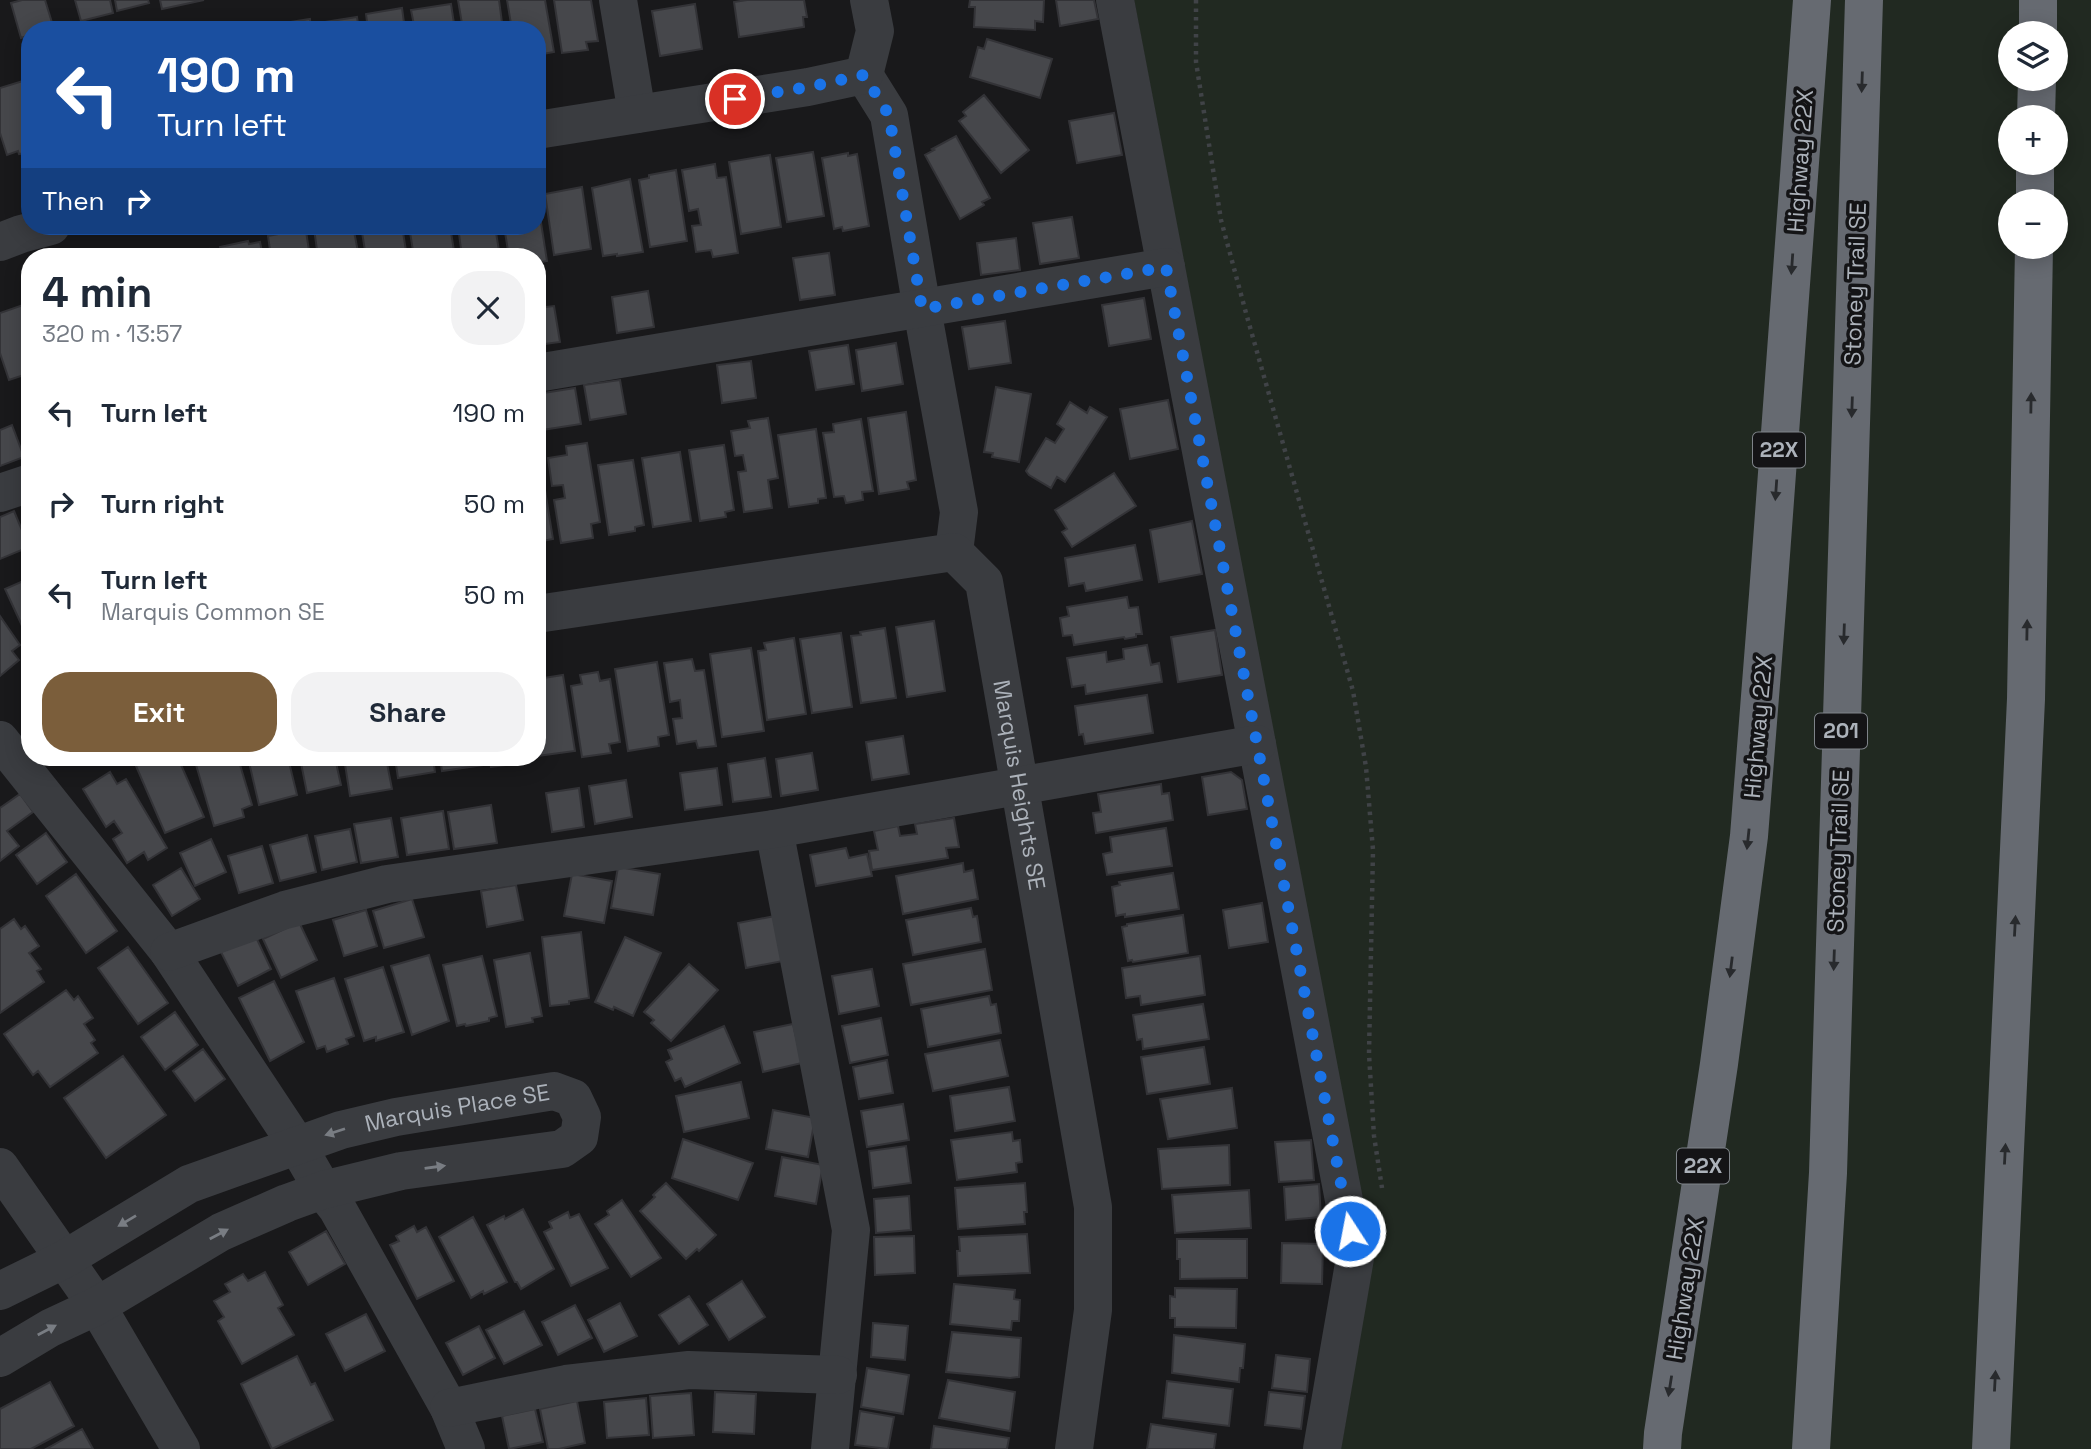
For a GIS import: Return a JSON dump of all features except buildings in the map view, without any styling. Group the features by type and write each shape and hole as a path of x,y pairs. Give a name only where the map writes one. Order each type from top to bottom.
{"highway":[{"name":"Highway 22X","path":"1661,1444 1719,1064 1749,836 1812,0"},
{"name":"Stoney Trail SE","path":"1811,1449 1828,1159 1864,0"},
{"path":"2038,0 2038,21"},
{"path":"1992,1449 2026,699 2034,259"}],"street":[{"path":"618,0 637,114"},
{"path":"546,613 954,552 959,512 889,115 864,75 875,31 869,0"},
{"path":"1115,0 1355,1258 1322,1449"},
{"path":"546,129 808,87 864,75"},
{"path":"0,242 21,234"},
{"path":"546,372 1166,267"},
{"path":"0,493 21,486"},
{"name":"Marquis Heights SE","path":"954,552 984,582 1093,1207 1093,1310 1074,1449"},
{"path":"169,953 285,910 387,884 774,829 1257,744"},
{"path":"10,748 21,762"},
{"path":"24,766 169,953 298,1145 323,1191 337,1208 449,1408 466,1449"},
{"path":"774,829 851,1230 830,1449"},
{"name":"Marquis Place SE","path":"0,1291 65,1259 189,1184 341,1130 396,1117 554,1091 573,1098 582,1117 579,1136 562,1149 401,1171 287,1203 221,1232 97,1306 50,1328 0,1358"},
{"path":"0,1167 97,1306 181,1449"},
{"path":"449,1408 566,1384 689,1370 838,1374"}],"path":[{"path":"1196,0 1196,62 1221,220 1353,691 1366,767 1373,850 1369,1054 1374,1136 1382,1189"}],"shaded area":[{"path":"1134,0 2091,0 2091,1449 1341,1449 1373,1259"}],"route":[{"path":"735,99 864,75 889,115 922,309 1166,267 1350,1231"}]}
